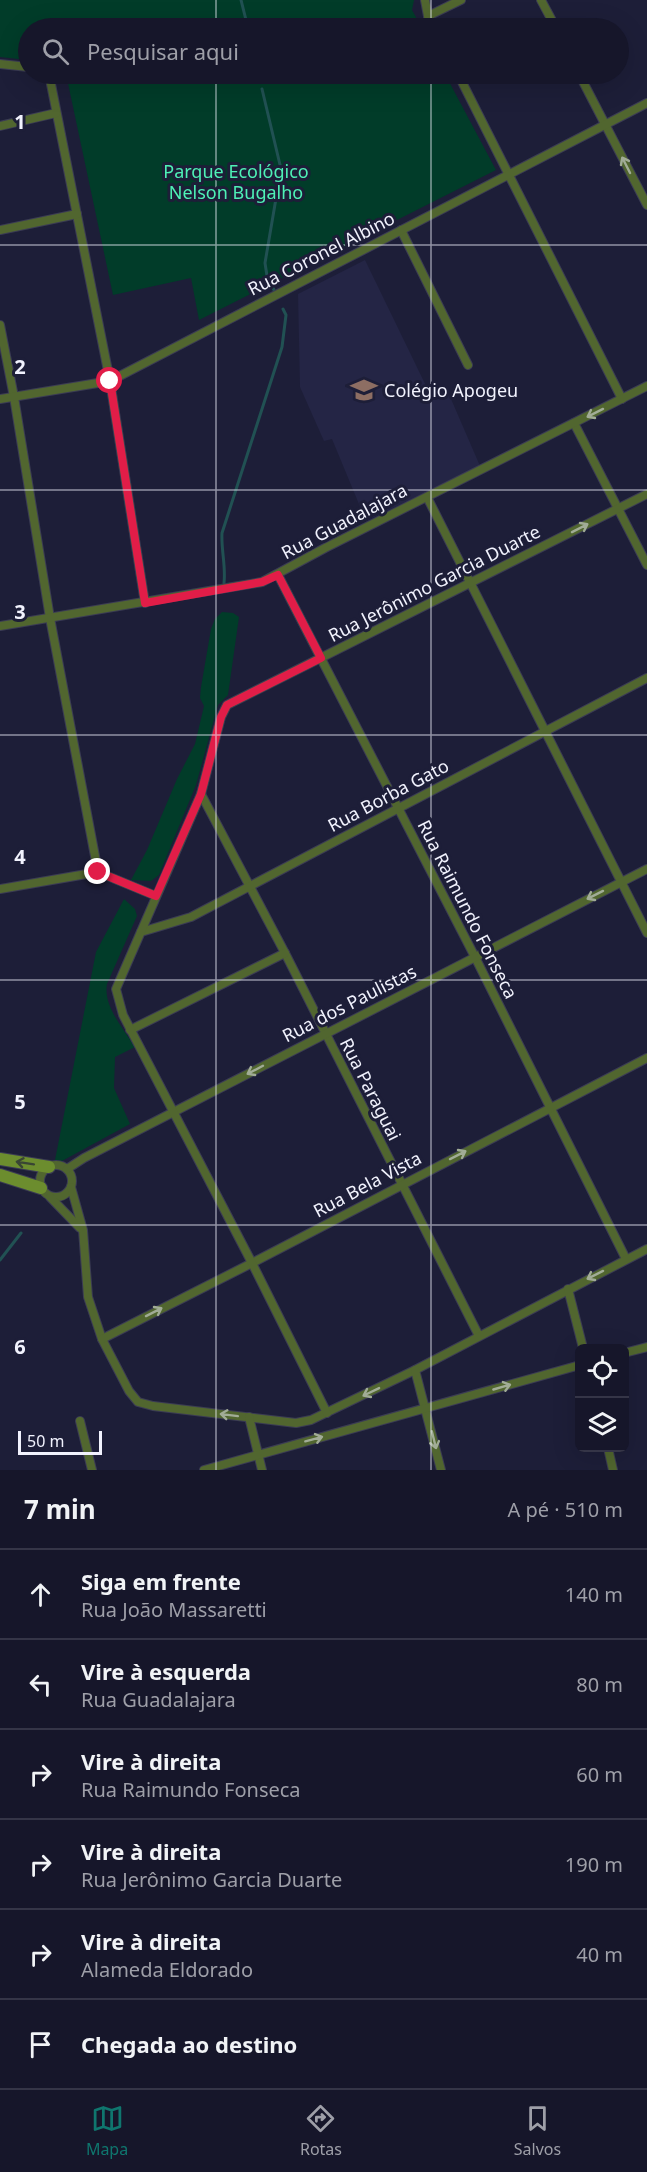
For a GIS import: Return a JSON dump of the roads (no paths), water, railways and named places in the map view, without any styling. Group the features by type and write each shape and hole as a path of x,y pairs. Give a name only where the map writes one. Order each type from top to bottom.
{"street":[{"path":"425,0 429,16 461,0"},
{"path":"541,0 551,18"},
{"path":"0,64 18,66"},
{"path":"51,84 110,381 145,603"},
{"path":"463,84 622,399"},
{"path":"584,84 647,205"},
{"name":"Rua Coronel Albino","path":"0,399 110,381 647,103"},
{"path":"0,126 56,112"},
{"path":"0,230 77,214"},
{"path":"401,230 468,365"},
{"path":"0,325 50,618 98,872"},
{"name":"Rua Guadalajara","path":"0,626 262,582 647,386"},
{"path":"574,423 647,566"},
{"name":"Rua Jerônimo Garcia Duarte","path":"327,1413 252,1263 130,1030 116,989 201,794 221,717 227,705 647,494"},
{"path":"427,497 647,933"},
{"name":"Rua Raimundo Fonseca","path":"278,575 475,957 626,1259"},
{"name":"Rua Borba Gato","path":"141,932 191,917 251,887 647,678"},
{"name":"Rua Paraguai","path":"201,794 285,953 479,1336"},
{"name":"Rua dos Paulistas","path":"67,1170 84,1158 647,868"},
{"path":"0,889 98,872 156,896"},
{"path":"130,1030 285,953"},
{"name":"Rua Bela Vista","path":"102,1339 647,1058"},
{"path":"0,1159 50,1167 62,1166 71,1175 71,1187 82,1230 88,1297 102,1339 129,1391 138,1402 153,1406 296,1423 311,1420 415,1370 647,1249"},
{"path":"50,1167 41,1176 46,1192 82,1230"},
{"path":"0,1175 63,1196 71,1187"},
{"path":"568,1289 582,1344"},
{"path":"629,1352 647,1347"},
{"path":"204,1470 575,1366"},
{"path":"415,1370 441,1470"},
{"path":"249,1417 262,1470"},
{"path":"80,1421 93,1470"},
{"path":"609,1452 613,1470"}],"waterway":[{"path":"241,0 246,18"},
{"path":"262,89 281,169 265,263 267,276 274,290"},
{"path":"224,583 222,533 282,347 286,315 283,309"},
{"path":"0,1260 21,1233"}],"place":[{"name":"Colégio Apogeu","path":"364,390"}],"park label":[{"name":"Parque Ecológico Nelson Bugalho","path":"236,181"}]}
